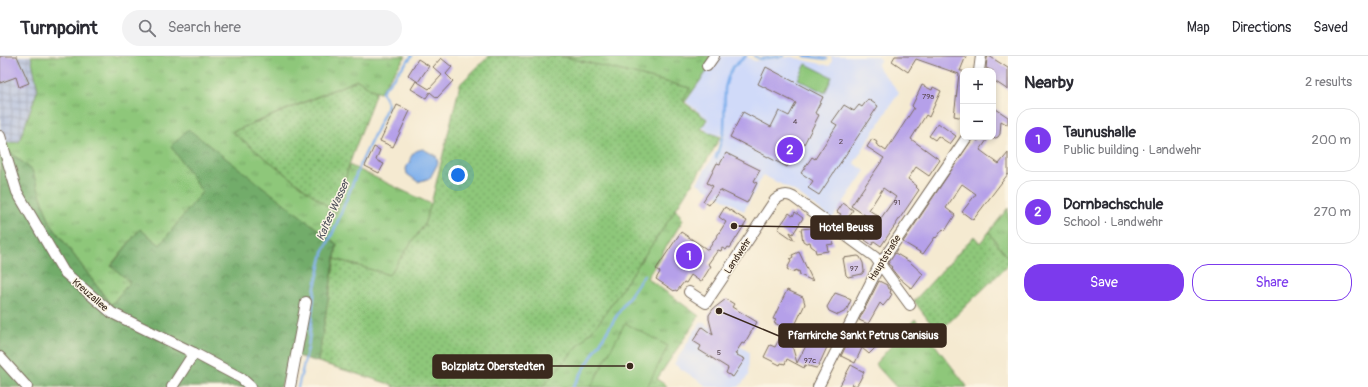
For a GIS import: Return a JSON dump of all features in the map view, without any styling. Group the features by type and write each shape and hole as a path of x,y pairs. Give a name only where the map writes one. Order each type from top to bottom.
{"street":[{"path":"707,66 714,56"},
{"path":"979,68 981,56"},
{"name":"Kreuzallee","path":"0,136 17,192 64,272 112,313 241,378 251,387"},
{"name":"Hauptstraße","path":"818,387 880,264 965,140"},
{"name":"Landwehr","path":"689,292 706,303 775,200 780,195 785,194 793,197 829,222 875,257 880,264"},
{"path":"880,264 910,305"},
{"path":"290,387 306,302"},
{"path":"172,387 194,353"},
{"path":"0,357 27,387"}],"shaded area":[{"path":"0,56 31,56 38,89 19,142 1,145 0,142"},
{"path":"718,56 745,56 755,61 791,57 830,66 832,60 831,56 876,56 881,59 877,66 899,92 854,163 865,171 832,219 794,191 763,175 744,211 697,183 725,136 721,134 719,136 702,128 708,119 686,102"},
{"path":"701,321 749,352 748,376 739,387 708,387 674,364"}],"green space":[{"path":"31,56 406,56 379,93 357,80 232,132 336,213 349,165 431,204 424,225 389,275 335,259 337,244 172,146 202,192 160,245 140,229 111,265 130,282 111,305 50,223 32,170 0,144 19,142 38,89"},
{"path":"489,56 561,56 690,88 683,100 707,119 701,129 720,137 711,154 670,218 600,321 542,387 392,387 393,385 318,362 335,259 389,275 424,225 431,204 460,84"},
{"path":"561,56 718,56 685,102 682,100 690,88"},
{"path":"806,64 832,77 825,93 798,79"},
{"path":"357,80 376,92 349,165 336,213 232,132 301,104"},
{"path":"188,129 337,244 318,362 291,354 281,387 0,387 0,144 32,170 50,223 111,305 130,282 111,266 140,229 160,245 202,192 171,146"},
{"path":"1008,208 1008,259 989,232"},
{"path":"676,209 683,220 647,278 699,316 657,379 668,387 542,387 600,321"},
{"path":"989,232 1008,259 1008,265 938,333 914,301 974,236 980,243"},
{"path":"915,319 967,387 896,387 875,364"},
{"path":"625,323 668,346 647,387 591,387"}],"water":[{"path":"423,149 436,156 438,163 430,178 418,182 407,174 406,169 408,163 411,162 410,159 414,153"}],"building":[{"path":"0,56 17,56 29,83 19,87 16,77 0,83"},
{"path":"895,56 966,56 960,68 960,117 954,116 959,74 916,59 908,72 892,61"},
{"path":"989,56 1008,68 1008,90 996,82 996,68 986,68 987,58"},
{"path":"441,58 452,67 446,74 453,81 437,98 430,92 426,98 411,89 416,81 429,89 442,75 433,67"},
{"path":"418,59 429,66 418,82 408,75"},
{"path":"766,67 823,97 815,113 819,115 802,148 798,146 787,167 730,137 743,112 771,127 779,111 789,116 796,103 758,84"},
{"path":"922,85 932,90 933,87 941,91 929,117 926,115 911,139 940,160 929,176 916,167 908,179 917,186 916,187 919,190 881,246 874,241 872,245 865,240 872,230 864,224 868,217 851,206 884,158 867,147 872,139 886,151 914,108 912,106","holes":["883,188 896,197 881,218 869,210"]},
{"path":"868,99 878,106 819,195 808,188 813,181 801,173 812,157 815,159 837,125 832,122 844,105 854,111 859,105 862,107"},
{"path":"397,105 410,111 393,147 380,141"},
{"path":"996,109 1008,117 1008,125 1001,121 1000,134 996,138"},
{"path":"938,123 956,136 950,144 938,136 935,140 929,136"},
{"path":"972,140 987,140 980,150 999,164 1008,153 1008,174 973,220 962,212 976,194 962,184 946,208 955,215 945,231 943,229 936,238 935,237 923,254 903,242"},
{"path":"374,147 380,150 376,160 384,164 379,173 365,166"},
{"path":"726,153 760,170 754,181 757,183 747,203 720,190 709,205 703,201 713,186 707,183 717,163 720,164"},
{"path":"843,203 853,210 845,223 838,218 841,214 837,212"},
{"path":"725,207 747,221 730,248 728,247 726,250 722,248 721,251 718,250 708,264 711,266 701,282 691,275 686,283 684,282 677,291 674,291 656,279 660,272 656,269 681,232 708,250 726,222 719,217"},
{"path":"795,212 803,218 793,234 790,232 794,240 778,229 789,213 793,216"},
{"path":"819,227 832,238 833,244 827,245 828,251 816,253 810,242 806,243 803,241 801,229"},
{"path":"799,252 813,281 800,275 799,271 797,272 797,270 792,272 787,269 791,261 790,259 793,257 792,255"},
{"path":"895,253 910,262 923,274 912,289 898,277 891,268 892,267 888,264"},
{"path":"858,256 863,263 864,271 862,274 848,277 846,275 843,258"},
{"path":"879,281 887,285 887,287 891,290 890,293 892,294 883,306 880,303 868,324 859,320"},
{"path":"787,290 803,297 805,304 789,338 797,363 818,326 835,332 827,343 828,345 818,367 816,368 805,365 804,368 787,359 785,364 781,363 780,365 764,357 770,345 775,347 785,328 774,323 776,320 773,319"},
{"path":"835,293 851,300 846,311 838,315 829,311 827,307"},
{"path":"726,299 734,304 732,307 757,322 744,344 742,343 735,354 745,359 733,377 726,373 728,368 699,350 701,346 693,341 702,327 713,335 709,315 713,309"},
{"path":"864,324 869,330 868,331 880,343 869,354 862,348 855,363 841,356 846,346 848,347 862,333 859,330"},
{"path":"851,365 864,372 859,382 856,386 852,384 850,387 839,387"}],"waterway":[{"name":"Kaltes Wasser","path":"298,387 308,348 315,287 323,253 335,228 360,165 388,105 382,91 412,56"},
{"name":"Kaltes Wasser","path":"716,158 724,131 725,88 728,77 733,67 746,56"},
{"name":"Kaltes Wasser","path":"754,56 760,59 783,56"},
{"name":"Kaltes Wasser","path":"805,56 827,59"},
{"name":"Kaltes Wasser","path":"573,387 622,307 644,275"}],"place":[{"name":"Dornbachschule","path":"790,150"},
{"name":"Hotel Beuss","path":"734,226"},
{"name":"Taunushalle","path":"689,256"},
{"name":"Pfarrkirche Sankt Petrus Canisius","path":"719,311"},
{"name":"Bolzplatz Oberstedten","path":"630,366"}]}
